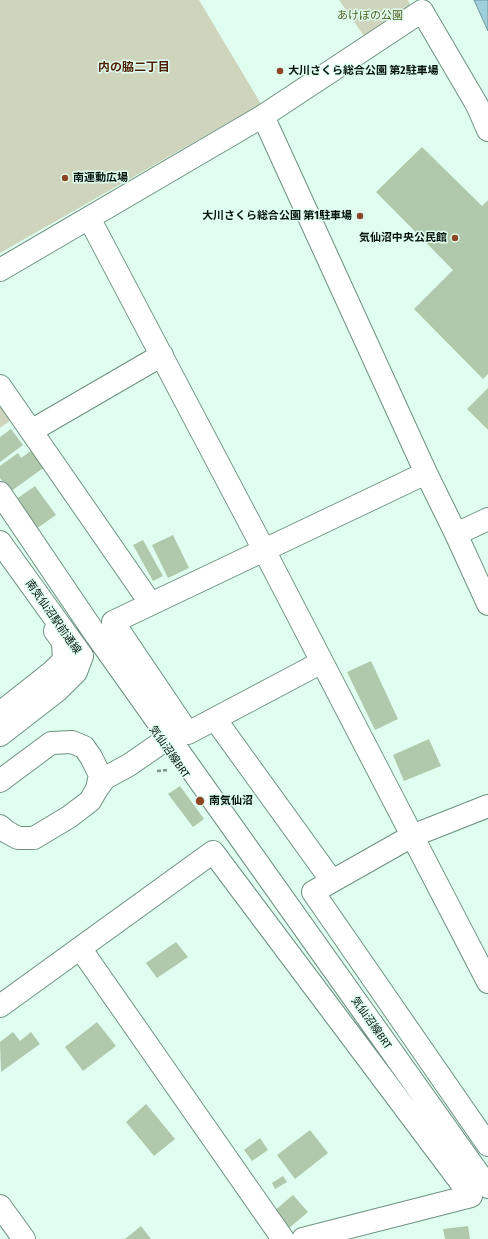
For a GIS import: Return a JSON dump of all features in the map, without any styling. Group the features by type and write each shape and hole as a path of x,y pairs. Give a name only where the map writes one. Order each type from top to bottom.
{"street":[{"path":"0,270 263,116 422,11 477,105 488,130"},
{"path":"263,116 426,473 488,604"},
{"path":"89,218 264,550 488,982"},
{"path":"31,431 162,355"},
{"path":"0,386 151,604"},
{"path":"322,662 188,734 113,622 426,473"},
{"name":"気仙沼線BRT","path":"0,493 96,635 108,665 165,740 233,842 255,859 488,1187"},
{"path":"456,534 488,519"},
{"name":"南気仙沼駅前通線","path":"0,542 82,656 76,672 58,690 0,735"},
{"name":"南気仙沼駅前通線","path":"0,554 63,642 64,660 52,672 0,713"},
{"path":"215,719 332,881"},
{"path":"0,826 6,832 18,838 34,838 69,817 90,801 105,778 165,740"},
{"path":"0,781 51,744 72,742 84,747 96,766 100,775 97,789"},
{"path":"96,766 104,771 116,772"},
{"path":"488,806 412,836 312,892 488,1145"},
{"path":"0,1006 212,852 471,1196 303,1239"},
{"path":"80,948 283,1239"},
{"path":"0,1206 24,1239"}],"green space":[{"name":"南運動広場","path":"0,0 199,0 261,104 0,253"},
{"name":"あけぼの公園","path":"339,0 408,0 412,8 366,39"},
{"path":"0,396 15,417 0,428"}],"water":[{"path":"474,0 488,0 488,31"}],"building":[{"name":"気仙沼中央公民館","path":"422,147 482,206 488,200 488,374 483,379 414,309 453,270 376,192"},
{"path":"488,388 488,430 467,409"},
{"path":"11,429 23,445 0,462 0,437"},
{"path":"34,449 46,466 10,492 0,478 0,466 18,453 21,458"},
{"path":"35,486 56,515 36,529 15,500"},
{"path":"173,535 189,568 168,578 152,545"},
{"path":"143,540 163,576 153,581 133,545"},
{"path":"371,661 398,719 375,730 347,672"},
{"path":"429,739 441,766 404,781 393,755"},
{"path":"180,786 204,819 193,827 168,794"},
{"path":"176,942 188,957 157,978 146,963"},
{"path":"97,1022 116,1046 83,1071 65,1047"},
{"path":"13,1032 20,1041 31,1032 40,1044 1,1072 0,1042"},
{"path":"146,1104 175,1139 154,1156 126,1122"},
{"path":"310,1130 328,1153 295,1179 277,1155"},
{"path":"260,1138 268,1150 252,1161 244,1150"},
{"path":"283,1176 287,1182 275,1189 272,1183"},
{"path":"293,1195 308,1212 288,1229 273,1212"},
{"path":"141,1226 151,1239 125,1239"},
{"path":"468,1226 470,1239 445,1239 443,1229"}],"place":[{"name":"大川さくら総合公園 第2駐車場","path":"280,71"},
{"name":"南運動広場","path":"65,178"},
{"name":"大川さくら総合公園 第1駐車場","path":"360,216"},
{"name":"気仙沼中央公民館","path":"455,238"},
{"name":"南気仙沼","path":"200,801"}],"district":[{"name":"内の脇二丁目","path":"134,68"}]}
